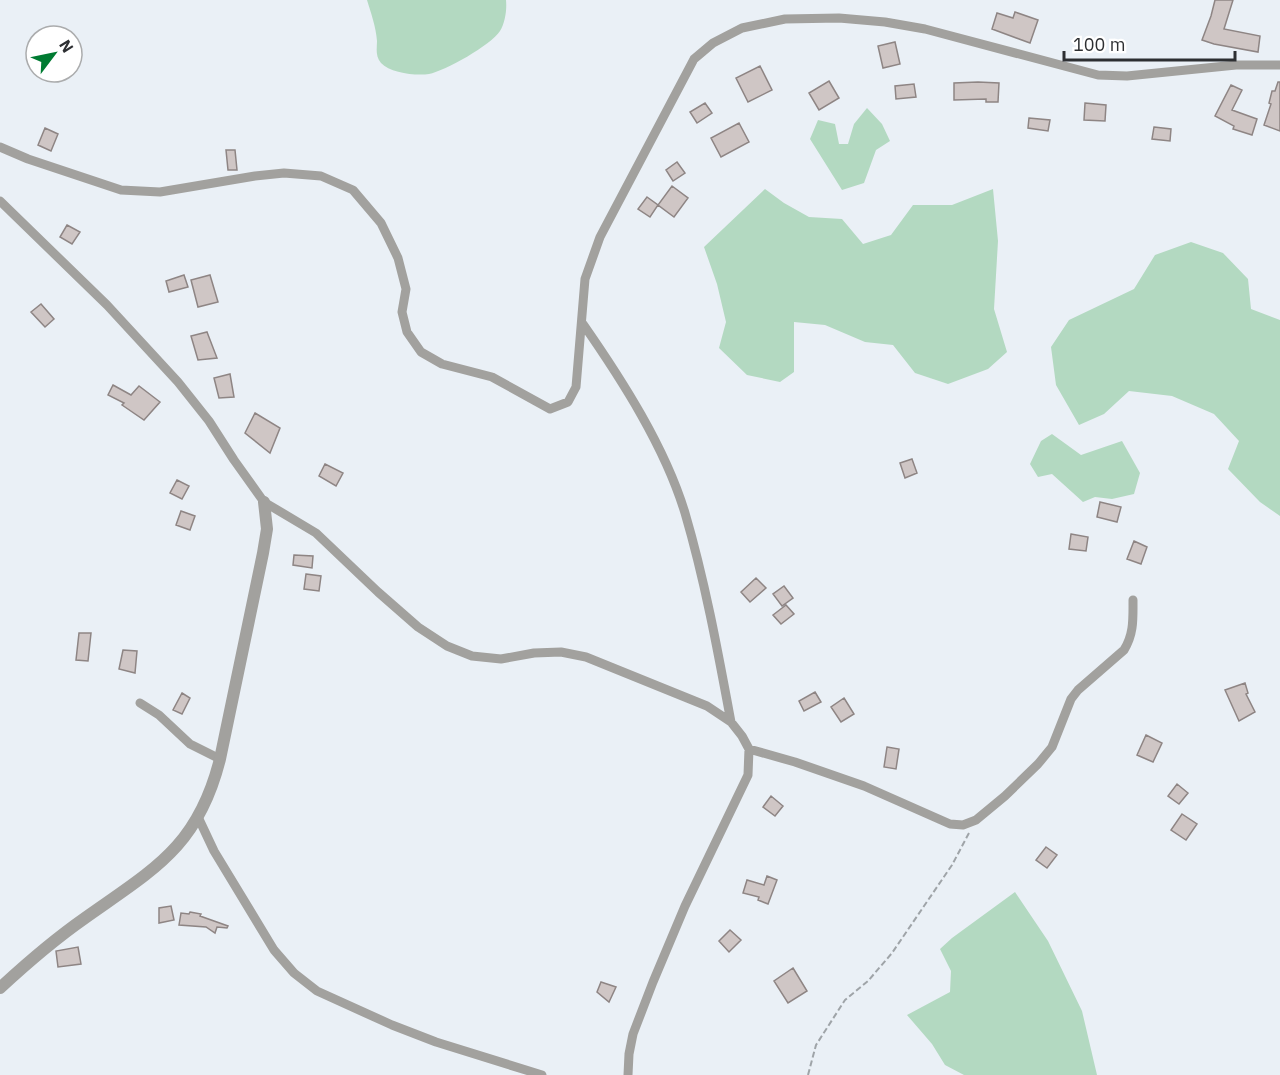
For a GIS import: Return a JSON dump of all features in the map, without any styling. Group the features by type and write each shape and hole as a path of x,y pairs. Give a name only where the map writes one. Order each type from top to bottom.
{"street":[{"path":"0,147 28,159 121,190 160,192 284,173 321,176 353,190 381,223 398,258 406,289 402,312 407,332 421,352 441,364 492,377 550,409 568,402 576,387 585,279 600,237 694,59 712,43 742,28 785,19 839,18 885,22 925,29 1098,75 1127,76 1236,64 1280,65"},
{"path":"0,201 108,304 178,382 209,421 264,502 316,533 418,627 447,646 472,656 501,659 534,653 561,652 586,657 664,687 706,706 731,722"},
{"path":"583,324 617,374 642,418 668,468 685,511 704,586 731,722 748,749 748,775 685,906 633,1034 628,1075"},
{"path":"0,988 66,931 140,880 172,852 198,817 214,781 220,759 263,553 267,529 264,502"},
{"path":"748,749 795,762 864,786 950,824 963,825 976,820 1005,796 1052,747 1071,699 1078,690 1124,651 1133,631 1133,600"},
{"path":"140,703 159,715 190,744 220,759"},
{"path":"198,817 214,850 274,951 294,974 317,991 392,1025 436,1042 542,1075"}],"path":[{"path":"808,1075 816,1045 821,1036 845,1000 867,981 892,953 952,865 976,820"}],"green space":[{"path":"367,0 506,0 506,8 502,28 495,37 467,57 446,68 429,74 417,75 390,69 379,60 376,31"},
{"path":"867,108 882,124 890,141 876,150 864,183 842,190 810,139 818,120 835,124 839,144 848,144 854,124"},
{"path":"765,189 809,217 842,219 863,244 891,235 913,205 952,205 993,189 998,241 994,309 1007,352 988,369 948,384 915,373 893,345 865,342 825,325 794,322 794,372 780,382 747,375 719,348 726,322 717,284 704,247"},
{"path":"1191,242 1223,253 1248,279 1251,309 1280,320 1280,516 1260,502 1228,469 1239,441 1214,414 1172,396 1129,391 1104,414 1079,425 1056,385 1051,347 1069,320 1134,289 1155,255"},
{"path":"1052,434 1081,455 1122,441 1140,473 1134,494 1112,499 1095,497 1083,502 1052,474 1038,477 1030,464 1041,441"},
{"path":"1015,892 1048,941 1082,1011 1097,1075 964,1075 945,1065 932,1044 907,1015 950,992 951,971 940,949"}],"building":[{"path":"1215,0 1233,0 1224,29 1260,36 1258,52 1202,40"},
{"path":"1015,12 1038,20 1030,43 992,29 997,13 1013,18"},
{"path":"895,42 900,64 883,68 878,46"},
{"path":"760,66 772,90 748,102 736,78"},
{"path":"829,81 839,98 819,110 809,93"},
{"path":"1280,82 1280,131 1264,125 1271,104 1269,103 1272,91 1275,91"},
{"path":"954,83 999,83 998,102 986,102 986,99 954,100"},
{"path":"914,84 916,97 896,99 895,86"},
{"path":"1231,85 1242,90 1232,110 1257,119 1252,135 1233,129 1234,126 1215,116"},
{"path":"705,103 712,113 697,123 690,112"},
{"path":"1085,103 1106,105 1105,121 1084,120"},
{"path":"1029,118 1050,120 1048,131 1028,128"},
{"path":"739,123 749,142 721,157 711,138"},
{"path":"1154,127 1171,129 1170,141 1152,139"},
{"path":"45,128 58,134 51,151 38,145"},
{"path":"226,150 235,150 237,170 228,170"},
{"path":"677,162 685,173 673,181 666,170"},
{"path":"672,186 688,198 674,217 658,205"},
{"path":"647,197 658,205 650,217 638,209"},
{"path":"67,225 80,232 72,244 60,237"},
{"path":"184,275 188,287 169,292 166,281"},
{"path":"210,275 218,302 198,307 191,280"},
{"path":"41,304 54,319 45,327 31,312"},
{"path":"207,332 217,358 198,360 191,336"},
{"path":"230,374 234,397 219,398 214,378"},
{"path":"113,385 131,395 139,386 160,402 144,420 122,405 124,403 108,395"},
{"path":"255,413 280,428 270,453 245,433"},
{"path":"912,459 917,473 905,478 900,463"},
{"path":"325,464 343,473 336,486 319,476"},
{"path":"177,480 189,486 182,499 170,493"},
{"path":"1100,502 1121,507 1117,522 1097,517"},
{"path":"181,511 195,516 190,530 176,525"},
{"path":"1071,534 1088,537 1086,551 1069,549"},
{"path":"1134,541 1147,547 1141,564 1127,559"},
{"path":"294,555 313,556 312,568 293,565"},
{"path":"306,574 321,576 319,591 304,589"},
{"path":"756,578 766,588 750,602 741,592"},
{"path":"784,586 793,598 782,606 773,594"},
{"path":"786,605 794,614 781,624 773,615"},
{"path":"79,633 91,633 88,661 76,660"},
{"path":"123,650 137,651 135,673 119,669"},
{"path":"1245,683 1248,693 1246,694 1255,712 1239,721 1225,690"},
{"path":"815,692 821,702 804,711 799,701"},
{"path":"182,693 190,698 182,714 173,710"},
{"path":"844,698 854,714 841,722 831,707"},
{"path":"1146,735 1162,743 1153,762 1137,755"},
{"path":"887,747 899,749 896,769 884,767"},
{"path":"1177,784 1188,793 1179,804 1168,796"},
{"path":"771,796 783,806 775,816 763,807"},
{"path":"1182,814 1197,824 1186,840 1171,830"},
{"path":"1046,847 1057,855 1047,868 1036,860"},
{"path":"767,876 777,880 768,904 758,900 759,897 743,893 747,880 764,885"},
{"path":"171,906 174,920 159,923 159,908"},
{"path":"190,912 201,914 200,916 228,926 227,928 217,927 215,933 206,927 179,925 181,913 189,914"},
{"path":"730,930 741,940 729,952 719,941"},
{"path":"78,947 81,964 58,967 56,951"},
{"path":"793,968 807,991 788,1003 774,981"},
{"path":"601,982 616,987 609,1002 597,992"}]}
